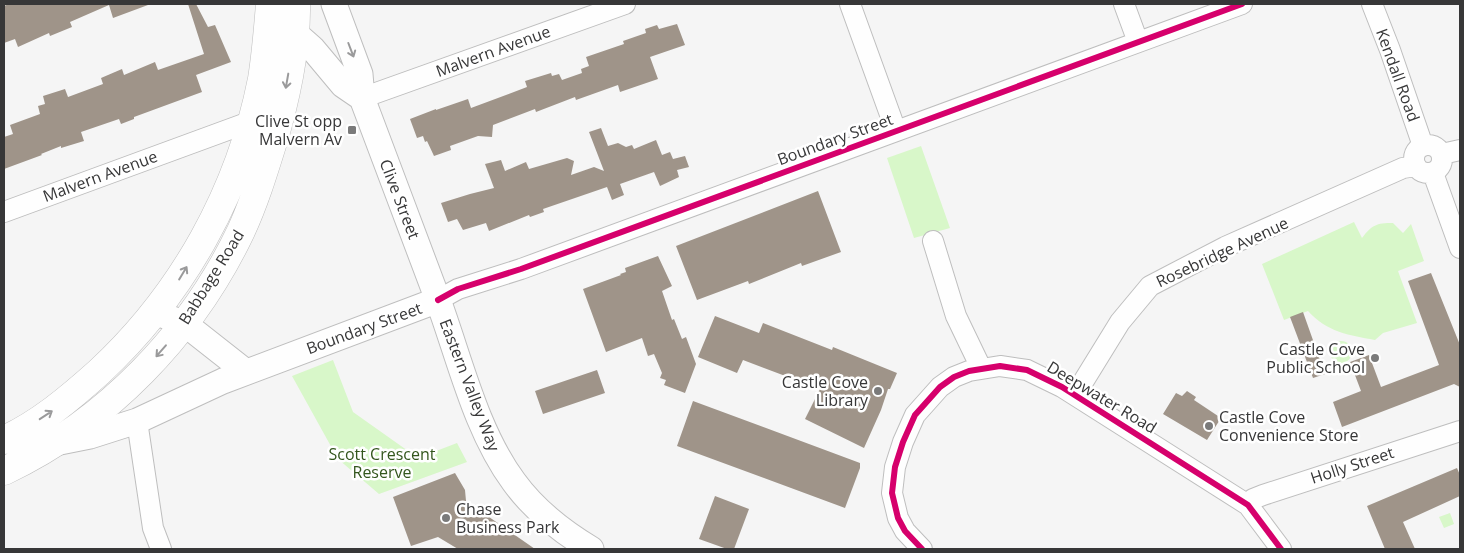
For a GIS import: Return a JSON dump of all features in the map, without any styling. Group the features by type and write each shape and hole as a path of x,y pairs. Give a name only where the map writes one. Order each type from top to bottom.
{"highway":[{"name":"Babbage Road","path":"155,312 180,279 217,215 231,182 252,121 262,78 272,4"},
{"name":"Babbage Road","path":"55,444 113,399 145,369 185,324 242,230 258,190 282,110 295,33 296,4"},
{"path":"4,440 50,412 82,387 114,358 155,312"},
{"name":"Boundary Street","path":"4,471 55,444"}],"main road":[{"path":"272,4 295,33 312,48 344,85 362,98"},
{"name":"Clive Street","path":"334,4 360,74 362,98 438,300"},
{"name":"Boundary Street","path":"55,444 90,436 137,421 223,381 438,300"},
{"name":"Eastern Valley Way","path":"438,300 484,429 513,482 530,503 553,524 590,549"},
{"path":"155,312 185,324 246,372"}],"street":[{"name":"Malvern Avenue","path":"362,98 625,4"},
{"path":"850,4 896,131"},
{"path":"1124,4 1138,42"},
{"name":"Boundary Street","path":"438,300 458,289 530,265 1242,4"},
{"name":"Kendall Road","path":"1372,4 1423,146"},
{"name":"Malvern Avenue","path":"4,212 252,121"},
{"path":"1424,169 1440,168 1451,152 1432,146 1423,146 1416,152 1414,161 1424,169 1460,248"},
{"name":"Rosebridge Avenue","path":"1075,395 1120,322 1150,286 1225,247 1403,168 1424,169"},
{"path":"933,241 956,316 981,368"},
{"name":"Deepwater Road","path":"922,549 905,531 894,506 892,480 900,450 915,415 933,393 954,377 981,368 1000,366 1036,373 1075,395 1248,505 1281,549"},
{"path":"137,421 153,528 161,549"},
{"name":"Holly Street","path":"1248,505 1263,495 1460,431"}],"green space":[{"path":"921,146 950,228 914,238 887,158"},
{"path":"1354,222 1362,238 1378,224 1393,223 1403,233 1411,224 1424,261 1398,271 1417,323 1383,333 1375,340 1338,332 1323,324 1308,311 1284,320 1262,264"},
{"path":"1341,341 1349,344 1352,352 1349,360 1341,363 1333,360 1330,352 1333,344"},
{"name":"Scott Crescent Reserve","path":"333,360 353,412 418,458 457,443 467,462 379,494 338,459 292,376"},
{"path":"1450,513 1454,524 1444,528 1439,517"}],"building":[{"path":"9,4 148,5 113,18 109,5 70,22 72,27 50,36 49,33 18,47 15,39 4,43 4,6"},
{"path":"188,4 196,4 208,27 215,25 231,62 196,75 202,92 134,117 134,119 121,124 119,119 81,132 84,141 61,148 61,146 4,169 4,137 13,134 10,125 40,114 38,106 45,104 43,96 65,89 68,97 103,84 101,78 122,69 124,75 155,62 158,70 204,54"},
{"path":"677,24 685,45 650,57 658,79 620,92 618,85 576,100 575,97 536,112 535,109 493,125 492,137 478,136 450,146 451,150 434,156 423,136 417,138 410,119 468,99 471,108 527,87 525,81 551,73 552,76 559,74 562,80 582,73 581,69 589,66 586,57 624,44 623,41 646,33 645,29 657,25 659,29"},
{"path":"601,128 608,146 618,143 626,147 632,145 634,149 656,140 662,155 670,152 673,159 685,156 689,167 677,170 679,177 660,186 654,172 620,184 624,195 612,200 607,187 543,209 544,212 530,217 529,215 489,231 486,223 463,230 457,219 448,222 441,203 494,188 485,164 501,160 505,171 526,162 529,169 567,158 574,161 571,175 594,167 604,171 589,132"},
{"path":"818,191 841,252 802,266 801,263 749,284 748,281 697,300 676,246"},
{"path":"658,256 672,286 662,291 672,320 674,319 682,339 686,337 696,364 685,393 664,385 666,380 660,378 662,373 654,354 648,356 642,338 606,352 583,289 621,275 626,272 625,268"},
{"path":"1431,273 1460,345 1460,387 1454,384 1342,427 1333,402 1361,391 1350,362 1369,355 1381,387 1439,365 1408,281"},
{"path":"1303,312 1325,374 1313,378 1290,317"},
{"path":"715,316 759,333 763,323 832,350 833,347 897,373 890,389 888,389 864,448 805,419 820,389 743,360 737,373 698,357"},
{"path":"597,370 605,393 543,414 535,391"},
{"path":"1187,391 1196,397 1194,400 1221,418 1207,440 1163,414 1176,393 1182,396"},
{"path":"693,401 860,463 860,468 845,508 677,446"},
{"path":"1457,468 1460,475 1460,496 1403,522 1415,549 1385,549 1367,506"},
{"name":"Chase Business Park","path":"455,473 465,490 466,501 535,549 458,549 438,537 411,546 393,497"},
{"path":"715,496 749,509 734,549 727,549 699,539"}],"cycle path":[{"path":"438,300 458,289 521,269 1242,4"},
{"path":"922,549 905,531 898,518 892,493 895,467 903,442 915,415 940,387 954,377 969,371 1000,366 1027,370 1062,387 1248,505 1281,549"}],"place":[{"name":"Clive St opp Malvern Av","path":"352,130"},
{"name":"Castle Cove Public School","path":"1375,358"},
{"name":"Castle Cove Library","path":"878,391"},
{"name":"Castle Cove Convenience Store","path":"1209,426"},
{"name":"Chase Business Park","path":"446,518"}]}
